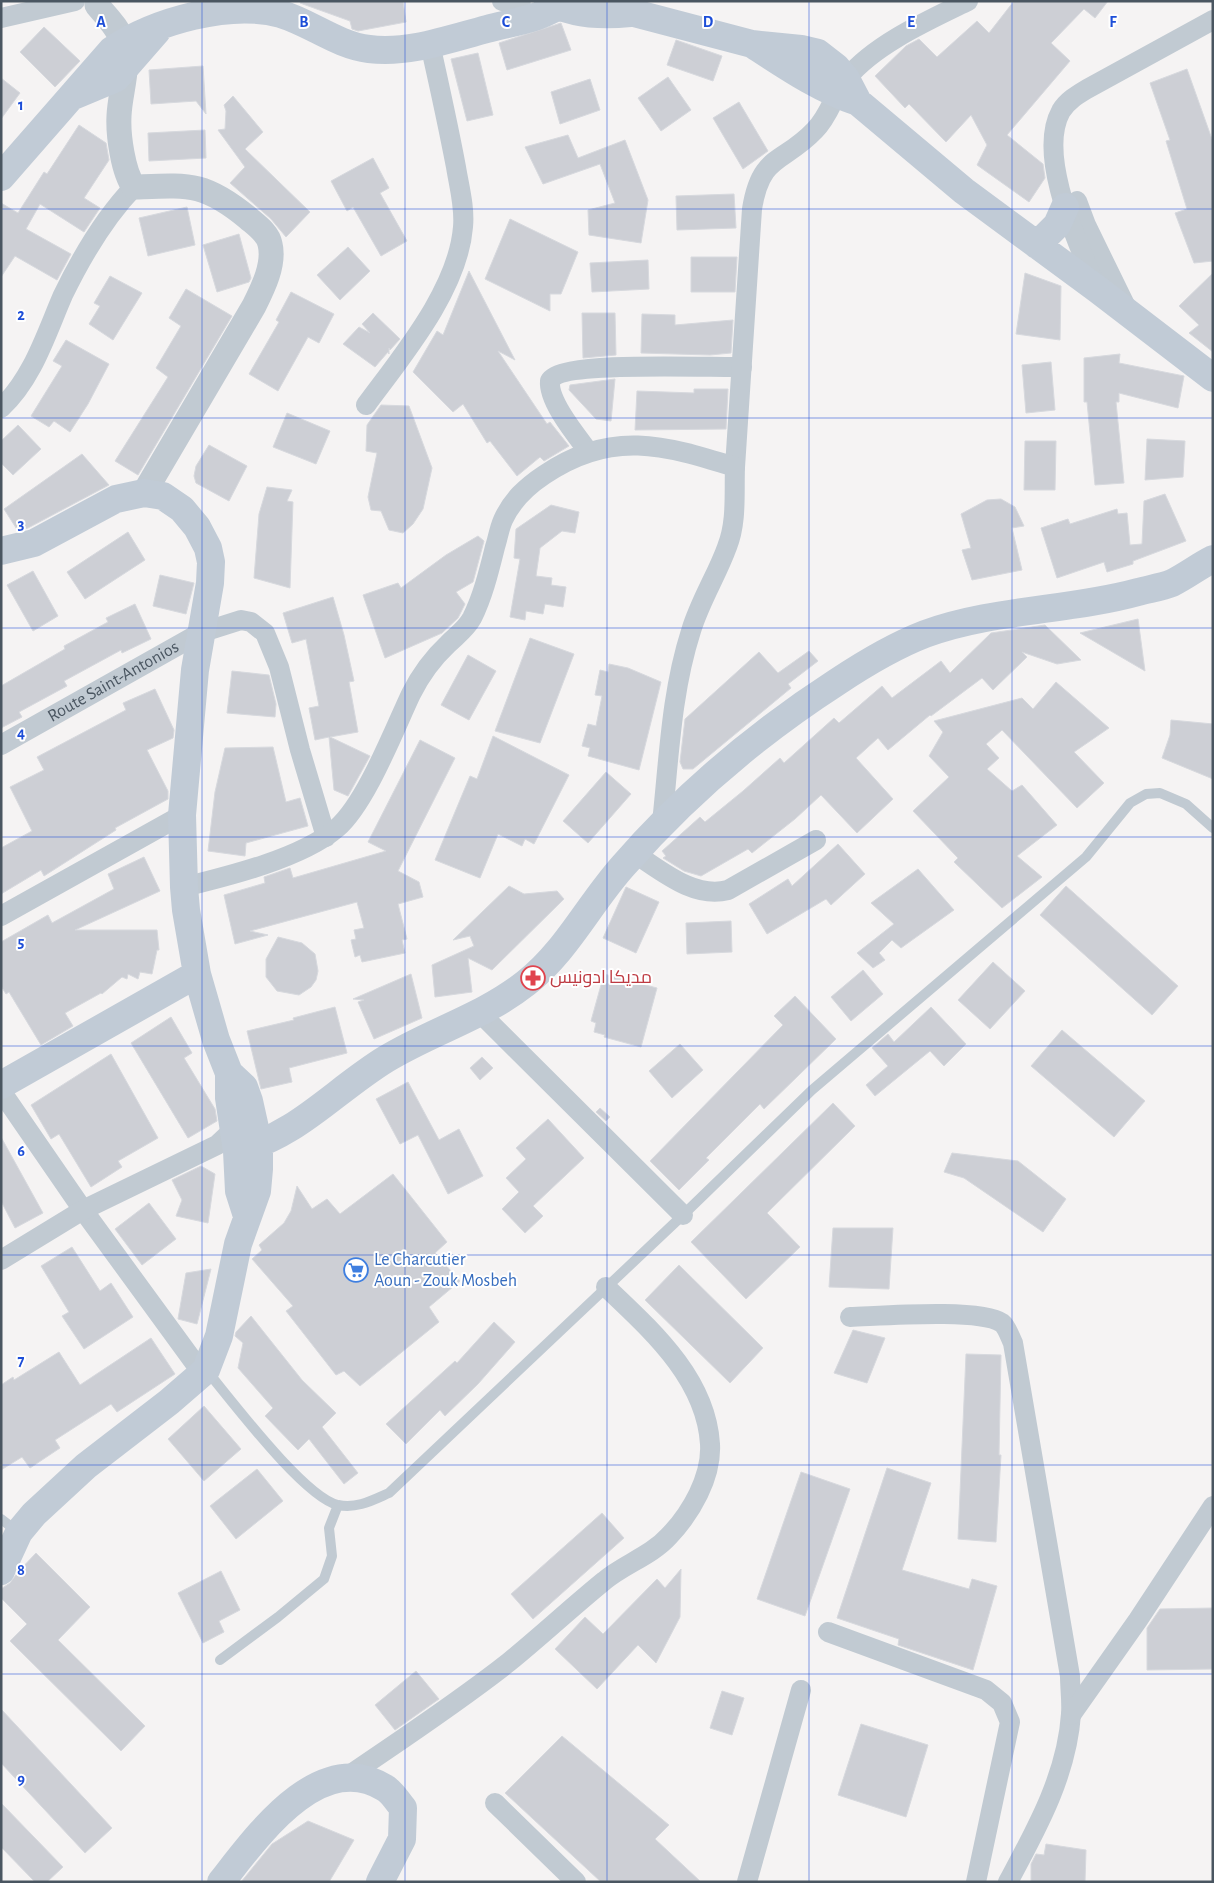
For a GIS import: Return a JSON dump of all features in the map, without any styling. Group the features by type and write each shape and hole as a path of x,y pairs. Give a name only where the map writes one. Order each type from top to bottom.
{"main road":[{"path":"606,1 634,13 752,44 801,49 818,53 827,59 847,92 927,161 1129,312 1213,378"},
{"path":"1,177 72,97 164,25 193,14 256,9 281,14 354,46 369,49 405,49 430,44 512,8 522,22 557,3 608,15 634,13"},
{"path":"752,44 809,79 847,92"},
{"path":"1037,245 1057,225 1065,207"},
{"path":"1,551 34,543 116,499 144,493 163,496 182,509 197,526 208,548 211,562 210,583 200,634 190,711 182,815 184,887 186,910 198,974 216,1040 229,1073 244,1087 240,1139 257,1191 247,1216 229,1282 216,1350 204,1372 169,1402 86,1466 34,1514 9,1533 1,1571"},
{"path":"240,1139 301,1123 386,1059 480,1013 526,983 558,952 612,878 662,823 716,774 782,721 838,681 886,652 926,634 970,623 1031,611 1112,599 1171,583 1213,559"},
{"path":"1,1085 198,974"},
{"path":"221,1882 279,1812 321,1785 348,1776 370,1781 387,1788 403,1808 402,1839 388,1878"}],"street":[{"path":"1,18 89,2 116,29 114,64 119,117 125,166 134,188"},
{"path":"662,823 674,708 681,668 691,630 727,547 734,509 735,467 755,191 761,176 774,160 804,140 818,127 847,92 856,68 912,29 960,3"},
{"path":"1097,288 1072,230 1065,207 1054,150 1054,132 1061,111 1072,98 1087,89 1213,20"},
{"path":"366,405 401,357 448,280 461,242 464,216 462,200 446,113 430,44"},
{"path":"809,79 819,64 827,59 880,50"},
{"path":"1087,89 1073,115 1067,136 1070,176 1086,226 1129,312"},
{"path":"1,408 20,386 64,294 90,247 122,199 134,188 178,187 211,192 254,223 266,236 270,246 266,277 254,306 144,493"},
{"path":"588,451 572,429 552,393 549,385 553,376 577,369 604,366 742,367"},
{"path":"184,887 221,878 300,850 326,837 352,812 424,672 470,620 485,586 502,522 516,498 555,468 588,451 605,447 650,446 679,450 735,467"},
{"name":"Route Saint-Antonios","path":"1,745 200,634 241,620 251,622 265,633 279,667 300,750 326,837"},
{"path":"1,916 182,815"},
{"path":"634,853 691,888 715,894 728,890 816,840"},
{"path":"480,1013 683,1215"},
{"path":"1,1091 83,1210 204,1372"},
{"path":"1,1260 83,1210 240,1139"},
{"path":"348,1776 508,1663 607,1578 643,1557 669,1536 699,1492 709,1466 710,1445 705,1418 697,1395 689,1378 675,1358 606,1287"},
{"path":"850,1317 987,1316 1004,1324 1013,1343 1070,1676 1071,1715 1061,1765 1043,1817 1008,1882"},
{"path":"1071,1715 1138,1620 1213,1506"},
{"path":"828,1632 986,1690 1002,1703 1010,1722 976,1882"},
{"path":"747,1882 801,1690"},
{"path":"495,1803 576,1882"}],"lane":[{"path":"204,1372 314,1493 338,1505 362,1505 389,1493 683,1215 812,1090 1086,857 1130,803 1146,794 1160,793 1186,804 1213,828"},
{"path":"220,1660 278,1617 324,1579 332,1556 329,1528 338,1505"}],"building":[{"path":"301,1 403,1 406,22 358,31 352,29 350,21 300,3"},
{"path":"1014,1 1108,1 1095,18 1084,9 1051,43 1070,61 1007,135 1043,164 1045,178 1029,202 977,165 987,145 971,115 946,142 909,104 905,108 875,76 906,46 919,39 937,57 977,21 989,33"},
{"path":"561,23 571,50 507,70 499,43"},
{"path":"44,27 80,61 55,87 20,52"},
{"path":"676,40 722,56 713,81 667,65"},
{"path":"478,53 493,115 467,121 451,59"},
{"path":"203,66 206,114 196,101 151,104 149,70"},
{"path":"1187,69 1213,142 1213,261 1194,263 1175,213 1187,209 1166,141 1170,140 1150,83"},
{"path":"668,77 691,110 661,131 638,98"},
{"path":"1,78 20,93 1,119"},
{"path":"590,79 600,110 560,124 551,92"},
{"path":"233,96 263,132 245,149 310,212 286,237 271,219 230,183 245,167 218,130 225,129 226,111 224,105"},
{"path":"739,102 768,151 743,169 713,118"},
{"path":"79,125 106,143 109,160 84,198 100,208 84,232 40,204 26,229 71,254 57,280 15,256 1,277 1,203 18,213 44,172 47,174"},
{"path":"205,130 206,158 149,161 148,133"},
{"path":"568,135 578,158 625,140 648,200 641,243 589,235 588,210 615,203 600,164 543,184 525,147"},
{"path":"373,158 389,188 380,193 407,241 381,256 353,207 347,211 331,181"},
{"path":"734,194 736,228 677,230 676,196"},
{"path":"187,207 195,245 148,256 139,218"},
{"path":"510,219 578,252 561,294 550,294 550,311 485,279"},
{"path":"239,234 251,278 249,282 217,292 203,245"},
{"path":"348,247 370,271 340,300 317,275"},
{"path":"691,257 737,257 735,292 691,292"},
{"path":"648,260 649,289 592,292 590,263"},
{"path":"469,271 515,360 498,351 547,424 550,422 569,446 544,461 540,457 517,476 490,441 487,443 463,404 453,412 413,372 437,331 443,335"},
{"path":"1025,273 1061,286 1060,340 1016,334"},
{"path":"1213,273 1213,352 1189,333 1199,325 1179,306"},
{"path":"110,276 142,293 113,340 89,324 100,306 94,303"},
{"path":"186,289 232,316 138,475 115,461 168,377 156,368 181,326 169,318"},
{"path":"291,292 334,314 319,343 308,337 278,391 249,374 279,322 276,320"},
{"path":"373,313 400,339 390,350 389,348 389,354 388,352 375,367 343,344 359,327 370,333 362,324"},
{"path":"582,313 615,313 616,355 583,358"},
{"path":"642,314 675,315 675,325 733,320 731,353 710,355 641,353"},
{"path":"66,340 109,364 88,404 70,432 54,421 49,427 31,416 62,366 53,361"},
{"path":"1120,354 1119,363 1184,376 1178,408 1119,393 1119,402 1116,402 1124,483 1095,485 1087,402 1084,402 1084,358"},
{"path":"1051,362 1055,410 1026,413 1022,365"},
{"path":"615,379 611,421 596,419 569,390 570,385"},
{"path":"694,389 728,389 726,429 635,430 637,391 694,393"},
{"path":"381,405 409,406 432,468 423,509 413,524 403,533 389,530 381,511 371,510 368,497 377,453 366,451 367,425"},
{"path":"287,413 330,431 316,464 273,447"},
{"path":"18,425 41,449 13,475 1,463 1,441"},
{"path":"1147,439 1185,441 1183,477 1145,480"},
{"path":"1025,441 1056,441 1055,490 1024,490"},
{"path":"209,445 247,466 229,501 196,483 194,476 196,466"},
{"path":"82,454 109,485 28,528 18,531 4,509"},
{"path":"267,487 292,490 287,501 293,502 290,588 254,578 259,514"},
{"path":"1165,494 1186,541 1133,561 1133,564 1107,572 1104,562 1057,578 1041,528 1068,519 1070,524 1117,509 1118,514 1127,513 1130,545 1142,544 1144,501"},
{"path":"1001,499 1015,507 1024,526 1012,528 1022,570 972,580 962,550 971,548 961,514 987,500"},
{"path":"551,505 579,512 575,533 562,531 540,548 536,576 552,578 551,585 566,587 563,607 545,604 543,614 526,611 525,620 510,617 520,559 514,558 516,529"},
{"path":"128,532 145,560 85,599 67,572"},
{"path":"478,536 484,541 473,582 456,592 465,604 458,618 442,633 385,658 363,595 398,583 401,588 446,555"},
{"path":"33,571 58,616 33,631 7,585"},
{"path":"160,575 194,583 186,614 153,606"},
{"path":"333,597 354,681 349,682 358,732 330,737 370,756 348,796 334,790 329,737 315,740 309,708 319,706 306,639 292,643 283,613"},
{"path":"135,604 151,639 122,653 121,650 64,681 67,686 19,712 22,717 1,728 1,686 65,649 64,646 108,622 106,618"},
{"path":"1138,619 1145,671 1080,633"},
{"path":"1045,625 1081,660 1057,664 1022,652 1027,657 993,690 982,678 930,715 888,750 878,738 856,758 893,799 857,833 821,795 795,819 752,853 748,849 701,876 684,871 663,858 666,856 662,851 700,817 705,822 780,758 784,763 834,718 839,723 882,686 892,698 941,661 950,673 991,633"},
{"path":"530,638 574,654 540,743 495,731"},
{"path":"809,651 818,661 788,684 791,688 693,769 683,769 680,762 685,719 759,652 778,673"},
{"path":"468,655 496,671 469,720 441,705"},
{"path":"609,664 628,668 661,682 639,770 588,756 590,748 582,746 588,724 596,726 602,696 595,695 600,670 608,672"},
{"path":"232,671 269,675 276,704 275,717 227,713"},
{"path":"1056,682 1109,728 1074,752 1104,783 1077,808 1002,730 986,744 999,758 987,769 1012,791 1022,785 1057,825 1017,856 1042,877 1002,908 954,862 958,858 913,811 949,777 929,756 943,732 934,721 1022,698 1033,709"},
{"path":"155,689 174,730 173,738 147,750 168,791 168,799 115,828 116,830 44,876 41,870 1,894 1,848 32,831 10,787 44,770 37,757 126,710 123,703"},
{"path":"1171,720 1213,724 1213,779 1162,758 1170,735"},
{"path":"493,736 569,775 534,844 525,839 522,846 498,834 480,878 435,860 470,776 477,779"},
{"path":"420,740 455,758 398,871 419,882 423,897 398,904 407,939 402,940 405,953 362,962 360,955 355,957 351,940 356,939 354,930 364,928 357,902 250,931 268,935 235,944 224,895 265,883 264,877 290,868 293,878 386,851 368,842"},
{"path":"273,747 286,802 300,798 308,826 246,843 245,856 208,851 215,792 225,748"},
{"path":"606,772 631,794 588,843 563,821"},
{"path":"838,844 865,874 831,905 826,899 767,934 749,904 788,879 792,886"},
{"path":"144,857 160,891 75,930 157,930 159,950 157,950 152,974 140,972 138,979 128,974 127,979 122,977 102,994 65,1013 73,1026 41,1045 9,992 6,994 1,986 1,942 48,915 52,923 114,889 108,874"},
{"path":"918,869 954,910 901,948 892,940 879,953 885,960 873,968 857,953 894,924 871,903"},
{"path":"509,886 524,894 557,891 564,899 492,970 468,958 472,992 435,997 432,965 474,946 470,936 453,940"},
{"path":"1066,886 1178,986 1152,1015 1040,915"},
{"path":"626,887 659,902 636,953 603,938"},
{"path":"731,921 732,952 687,954 686,923"},
{"path":"278,937 302,943 315,954 318,971 316,980 311,987 299,995 277,991 266,977 266,959"},
{"path":"993,962 1025,991 990,1029 958,1000"},
{"path":"863,970 883,994 851,1021 831,997"},
{"path":"411,974 422,1018 374,1039 358,1002 364,1000 353,999"},
{"path":"604,974 657,988 641,1047 604,1037 605,1035 594,1032 596,1023 591,1021"},
{"path":"795,996 836,1039 764,1109 760,1104 706,1158 709,1160 679,1190 650,1161 783,1025 774,1016"},
{"path":"335,1007 347,1053 289,1068 292,1082 261,1089 247,1031 294,1020 293,1018"},
{"path":"931,1007 966,1044 944,1066 930,1051 875,1096 866,1085 888,1066 872,1048 888,1034 894,1042"},
{"path":"171,1017 192,1053 184,1058 215,1109 217,1121 188,1138 131,1043"},
{"path":"1062,1030 1145,1101 1114,1137 1031,1066"},
{"path":"680,1044 703,1070 672,1098 649,1071"},
{"path":"111,1054 158,1138 118,1161 122,1167 91,1187 59,1134 51,1139 31,1105"},
{"path":"482,1057 493,1068 480,1080 470,1068"},
{"path":"408,1082 439,1140 459,1129 483,1176 448,1194 418,1135 400,1144 376,1099"},
{"path":"833,1103 855,1126 767,1213 800,1247 746,1299 691,1242"},
{"path":"600,1108 610,1117 606,1121 596,1112"},
{"path":"548,1119 584,1158 533,1206 543,1216 525,1233 502,1209 519,1192 506,1178 526,1159 516,1148"},
{"path":"1,1137 43,1213 15,1228 1,1201"},
{"path":"952,1153 1018,1161 1066,1199 1043,1232 964,1178 944,1172"},
{"path":"201,1166 215,1174 208,1223 176,1216 182,1200 172,1180"},
{"name":"Le Charcutier Aoun - Zouk Mosbeh","path":"393,1174 447,1242 435,1253 460,1281 429,1307 439,1322 360,1386 344,1371 336,1375 286,1311 293,1306 252,1259 262,1250 259,1245 284,1223 291,1211 297,1186 312,1209 327,1199 340,1214"},
{"path":"149,1203 176,1239 142,1265 115,1229"},
{"path":"833,1228 893,1228 889,1289 829,1287"},
{"path":"72,1247 100,1291 111,1283 133,1317 84,1349 62,1316 69,1312 41,1266"},
{"path":"679,1265 763,1348 730,1383 645,1300"},
{"path":"211,1269 197,1324 178,1319 186,1273"},
{"path":"251,1316 302,1380 336,1413 322,1427 358,1473 344,1484 309,1439 298,1450 265,1416 273,1408 238,1368 243,1343 235,1336 236,1332"},
{"path":"494,1322 515,1342 478,1384 445,1416 440,1410 406,1444 386,1424 455,1361 457,1363"},
{"path":"853,1330 885,1338 867,1383 834,1373"},
{"path":"151,1338 175,1374 117,1412 111,1404 55,1440 60,1448 30,1468 22,1457 1,1470 1,1385 13,1377 14,1380 59,1352 80,1385"},
{"path":"966,1354 1001,1355 999,1455 1001,1455 996,1542 958,1539"},
{"path":"204,1406 241,1449 204,1481 168,1439"},
{"path":"887,1468 931,1483 902,1570 969,1589 972,1579 997,1586 973,1670 898,1645 899,1639 837,1618"},
{"path":"257,1469 283,1501 236,1539 210,1506"},
{"path":"801,1472 850,1489 805,1616 757,1599"},
{"path":"602,1513 624,1538 533,1619 511,1594"},
{"path":"36,1553 90,1607 58,1640 145,1726 121,1751 10,1641 27,1624 1,1598 1,1589 10,1583"},
{"path":"681,1569 680,1617 656,1663 638,1645 597,1689 555,1649 585,1617 603,1634 657,1579 665,1588"},
{"path":"221,1571 240,1610 219,1621 224,1632 203,1643 178,1593"},
{"path":"1213,1608 1213,1669 1147,1670 1147,1628 1160,1609"},
{"path":"416,1671 439,1699 395,1730 375,1705"},
{"path":"722,1691 744,1698 732,1735 710,1728"},
{"path":"1,1709 112,1828 85,1853 1,1763"},
{"path":"861,1724 928,1745 906,1817 838,1795"},
{"path":"562,1736 669,1825 655,1839 701,1882 601,1882 505,1793"},
{"path":"1,1803 63,1867 47,1882 35,1882 1,1847"},
{"path":"308,1821 354,1840 329,1882 241,1882 272,1844"},
{"path":"1046,1844 1086,1850 1085,1882 1031,1882 1031,1864 1036,1854 1044,1855"}],"place":[{"name":"مديكا ادونيس","path":"533,978"},
{"name":"Le Charcutier Aoun - Zouk Mosbeh","path":"356,1270"}]}
